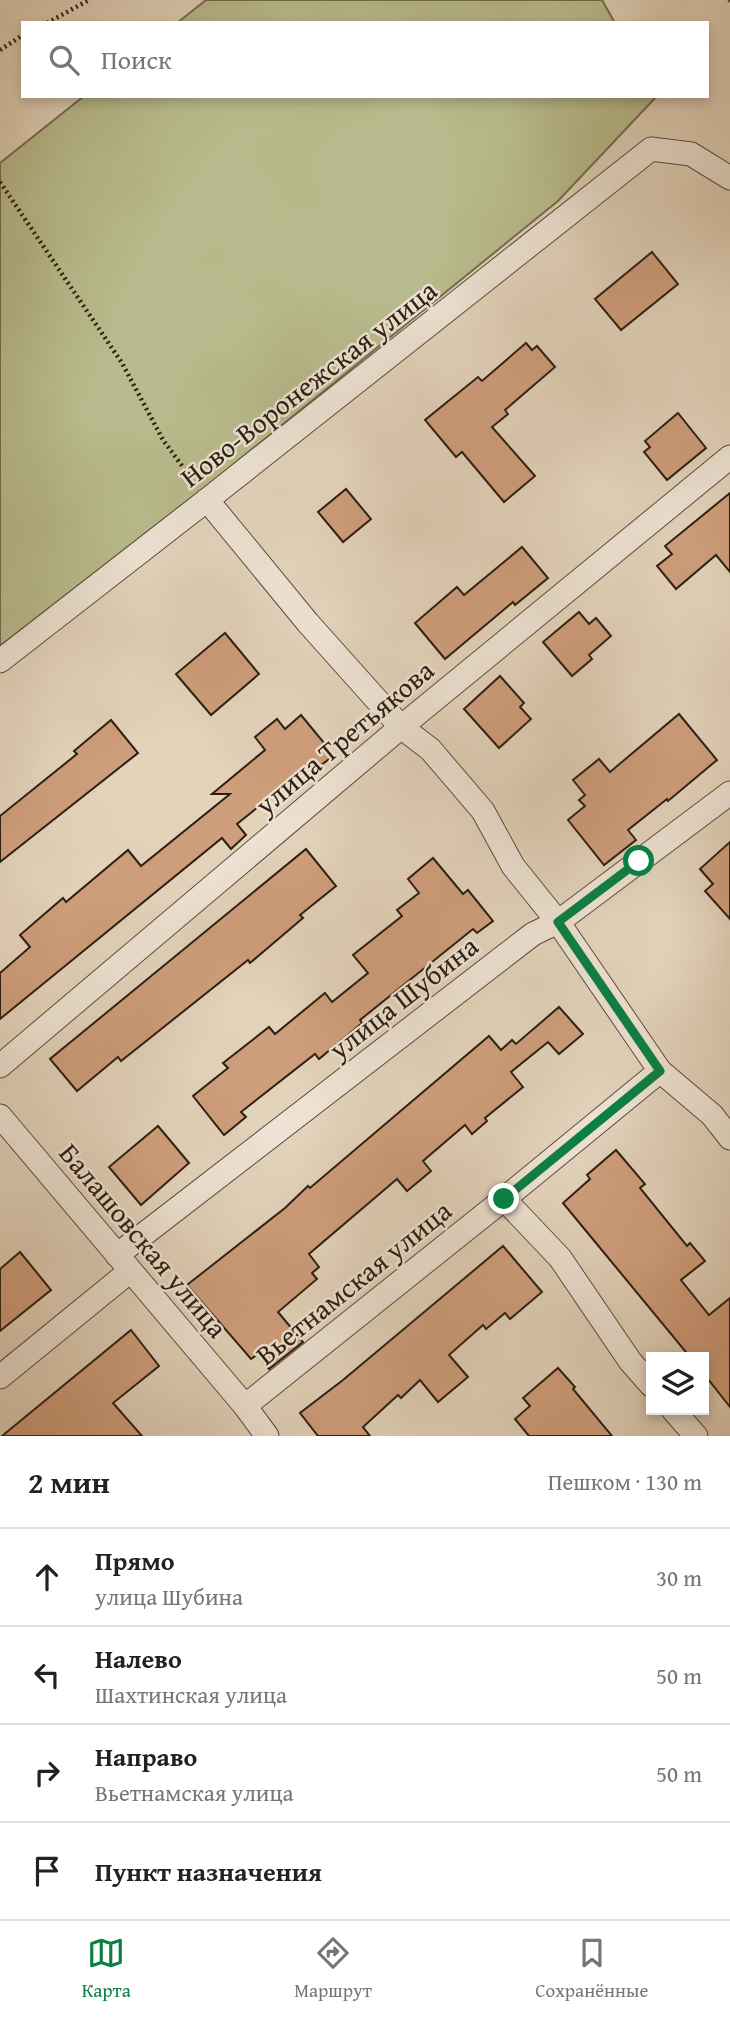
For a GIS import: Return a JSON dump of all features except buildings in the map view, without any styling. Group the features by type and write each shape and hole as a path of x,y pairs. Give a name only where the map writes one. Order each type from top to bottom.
{"street":[{"name":"Ново-Воронежская улица","path":"0,661 651,149 691,154 730,178"},
{"name":"улица Третьякова","path":"0,1066 401,727 730,457"},
{"path":"207,500 307,623 401,727 430,749 483,811 513,866 558,922 660,1071 721,1108 730,1138"},
{"name":"улица Шубина","path":"0,1377 124,1263 533,934 558,922 730,793"},
{"name":"Вьетнамская улица","path":"245,1406 660,1071"},
{"name":"Балашовская улица","path":"4,1126 124,1263 245,1406 267,1436"},
{"path":"504,1199 560,1258 630,1361 646,1379"},
{"path":"677,1415 696,1436"}],"path":[{"path":"51,21 89,0"},
{"path":"0,50 21,37"},
{"path":"0,182 122,363 163,440 207,500"}],"green space":[{"path":"206,0 602,0 614,21 180,21"},
{"path":"81,98 655,98 558,201 213,481 0,646 0,163"}],"route":[{"path":"504,1199 660,1071 558,922 639,861"}]}
